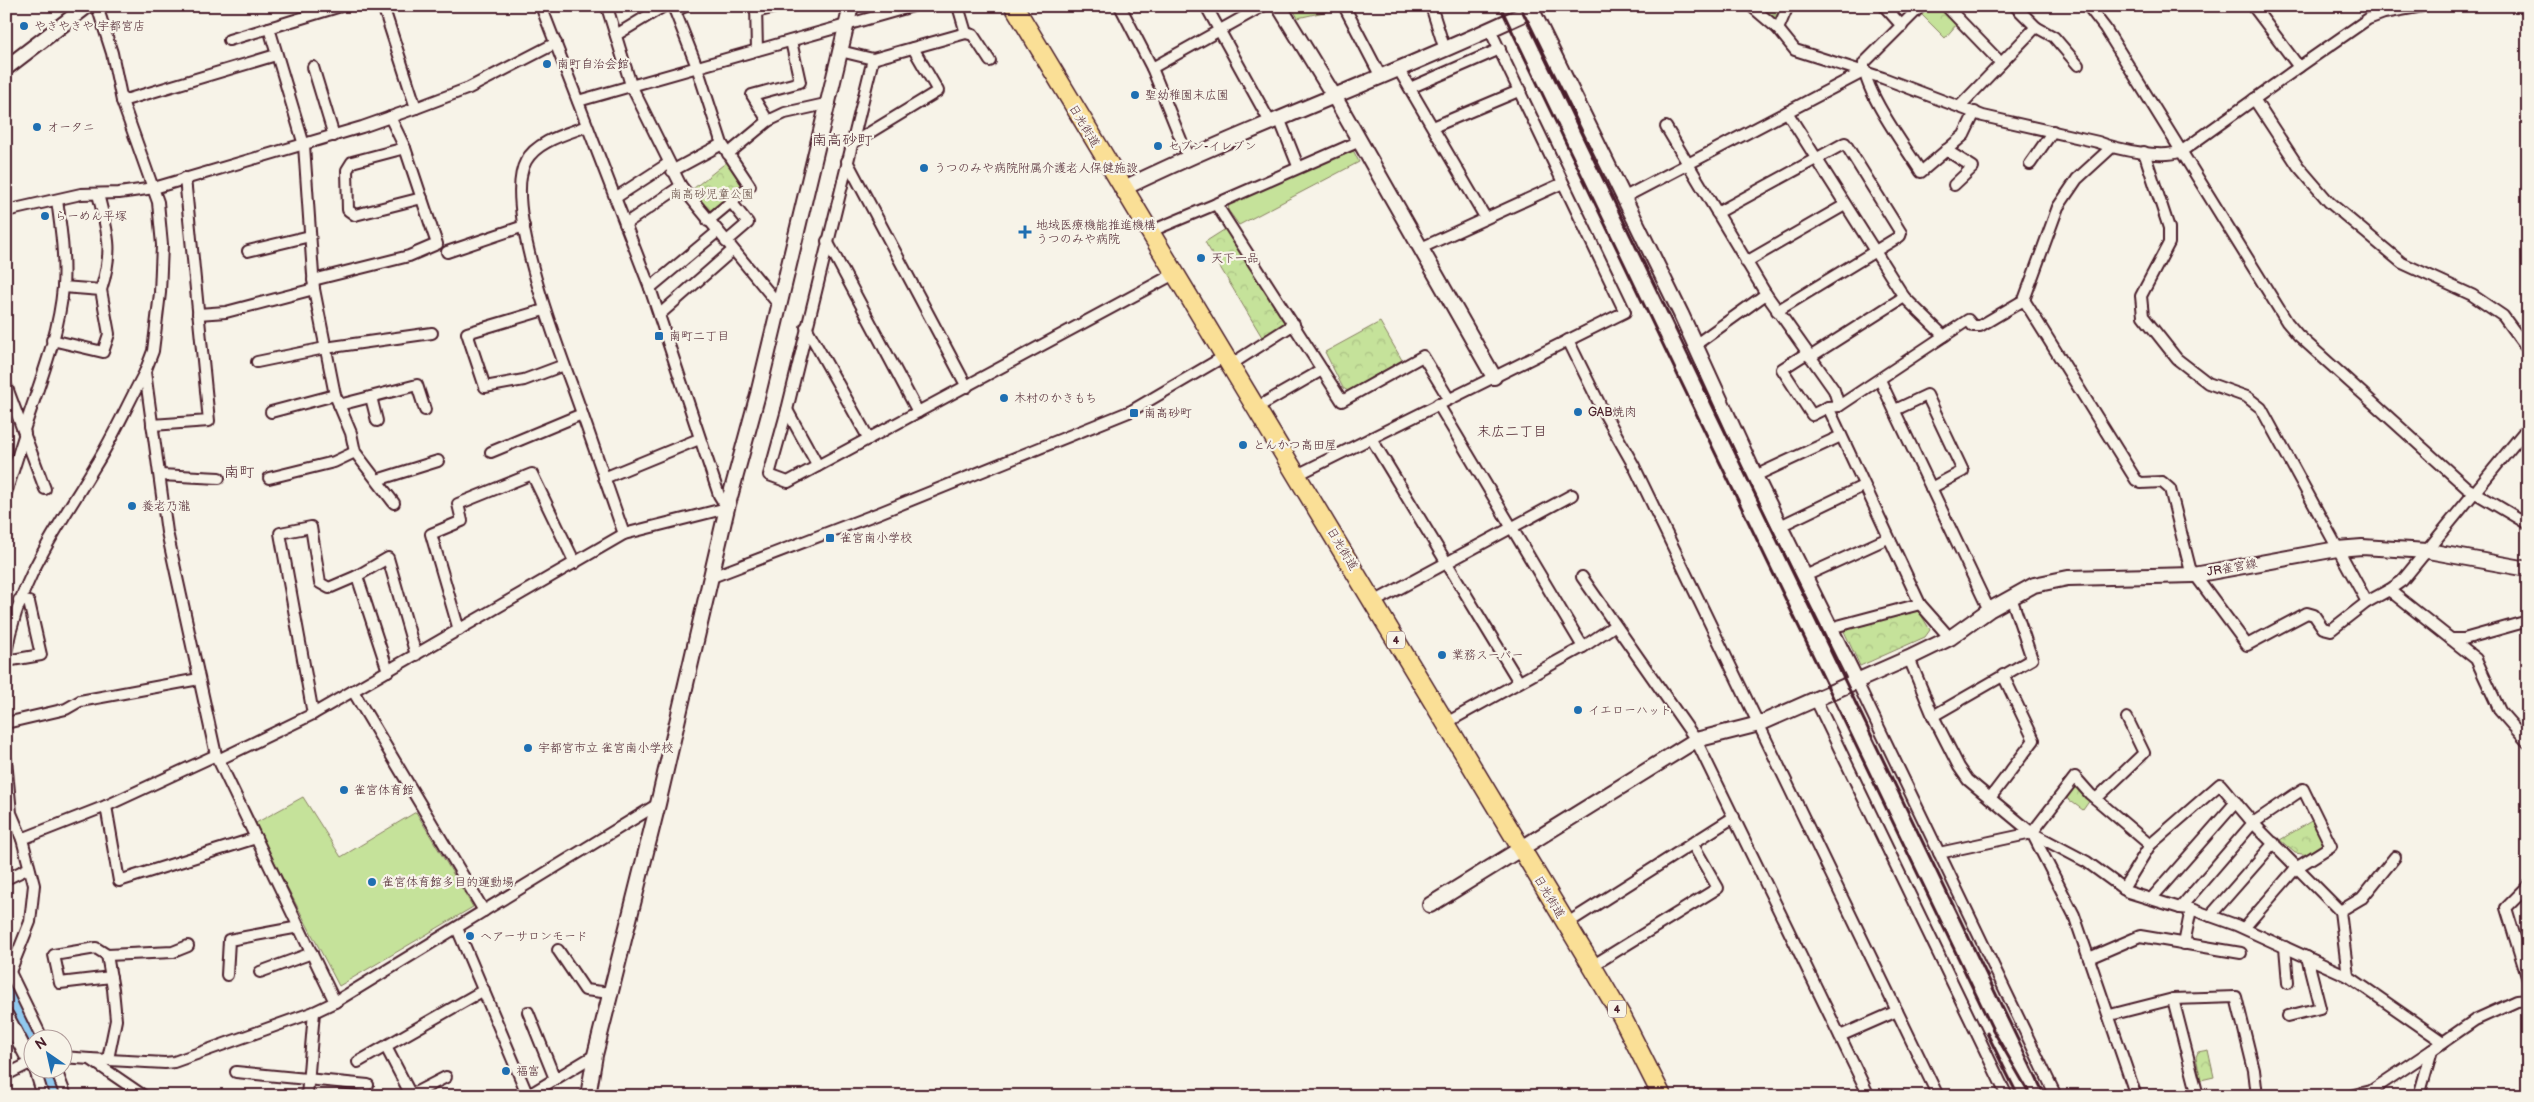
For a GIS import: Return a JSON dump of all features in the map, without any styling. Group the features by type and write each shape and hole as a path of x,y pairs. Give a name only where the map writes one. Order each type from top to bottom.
{"highway":[{"name":"日光街道","path":"1014,6 1122,189 1374,602 1592,966 1622,1018 1662,1096"}],"street":[{"path":"6,67 87,6"},
{"path":"6,653 19,600 37,559 97,464 154,351 160,293 162,245 158,202 122,102 112,53 97,6"},
{"path":"229,40 341,6"},
{"path":"383,6 416,108"},
{"path":"541,6 650,288 699,438 719,495 727,508"},
{"path":"616,35 664,6"},
{"path":"686,6 674,8 697,68 722,144 750,186 708,221"},
{"path":"757,50 756,9 780,6"},
{"path":"588,1096 595,1055 658,804 727,508 830,102 851,6"},
{"path":"578,100 914,6"},
{"path":"958,6 966,33"},
{"path":"1120,6 1152,68 1188,157"},
{"path":"1206,6 1275,120 1298,166"},
{"path":"1152,68 1263,6"},
{"path":"1279,6 1334,96 1494,377"},
{"path":"1344,6 1381,77"},
{"path":"1431,6 1445,50"},
{"path":"1751,6 1778,29 1796,50 1975,112 2112,147 2174,154 2182,151 2368,20 2384,13 2423,6"},
{"path":"1778,29 1788,6"},
{"path":"1884,6 1902,26"},
{"path":"1921,6 1864,63 1863,72 1871,91 1921,172 1964,135 1975,112"},
{"path":"1946,6 2001,63"},
{"path":"2015,6 2036,27 2054,37 2078,65"},
{"path":"2088,6 2105,28 2287,322 2298,335 2474,493 2528,524"},
{"path":"2253,6 2299,67"},
{"path":"608,7 631,85 681,186 779,305"},
{"path":"1122,189 1188,157 1445,50 1490,30 1533,7 1780,526 2056,1096"},
{"path":"1960,106 2036,27"},
{"path":"269,28 304,145 314,285 325,348 337,400 351,433 355,452 394,503"},
{"path":"1297,475 1449,398 1626,312 1563,183 1521,90 1490,30"},
{"path":"840,51 873,59 966,33 973,35 990,61"},
{"path":"768,121 752,95 800,82 791,40"},
{"path":"6,211 81,194 154,188 334,136 469,88 556,43"},
{"path":"851,144 938,90 913,48"},
{"path":"1410,88 1500,49"},
{"path":"122,102 276,55"},
{"path":"873,59 787,410 769,475 788,482 1174,274"},
{"path":"313,67 334,136"},
{"path":"1399,70 1485,218"},
{"path":"1623,198 1863,72"},
{"path":"1433,128 1521,90"},
{"path":"2254,99 2298,166 2329,202 2402,263 2472,295 2503,316 2528,350"},
{"path":"728,154 768,121 785,113 830,102"},
{"path":"1787,112 1874,253 1904,297 1944,336"},
{"path":"198,314 226,312 409,256 437,244 405,148 390,117"},
{"path":"587,126 535,148 525,162 519,179 524,226 544,310 624,534"},
{"path":"1666,127 1766,294 1834,390 1839,406"},
{"path":"2030,164 2053,131"},
{"path":"1149,232 1216,204 1298,166 1360,141"},
{"path":"1717,213 1845,143 1901,233 1900,236 1874,253 1777,311"},
{"path":"615,198 671,167 722,144"},
{"path":"1904,297 1809,355 1782,369 1812,414 1828,407 1839,406 1968,320 1974,326 1980,326 2024,300 2058,207 2082,174 2112,147"},
{"path":"405,148 352,162 347,170 348,210 355,215 422,198"},
{"path":"1946,150 1973,167 1954,185"},
{"path":"2144,152 2169,228 2169,243 2141,296 2143,316 2177,359 2208,383 2246,397 2261,408 2367,602"},
{"path":"847,161 967,386"},
{"path":"152,425 209,421 185,178"},
{"path":"1421,248 1563,183"},
{"path":"625,224 681,186"},
{"path":"52,340 104,352 109,334 101,290 108,269 110,239 98,194"},
{"path":"6,493 52,340 63,287 64,247 57,200"},
{"path":"659,315 730,246 748,223 731,202"},
{"path":"1216,204 1342,401 1423,356 1449,398"},
{"path":"1746,262 1845,205"},
{"path":"447,252 524,226"},
{"path":"650,288 717,232"},
{"path":"248,251 310,236"},
{"path":"827,241 918,412"},
{"path":"63,287 101,290"},
{"path":"1695,345 1766,294"},
{"path":"2024,300 2136,480 2141,483 2162,482 2170,489 2194,575 2247,645 2307,614 2314,616 2323,628 2330,630 2367,602 2390,590 2402,581 2528,427"},
{"path":"544,310 467,333 485,387 524,380 564,365"},
{"path":"712,577 888,509 1131,411 1294,324"},
{"path":"806,327 868,439"},
{"path":"256,362 325,348 432,333"},
{"path":"1568,340 1603,411 1634,466 1938,1096"},
{"path":"1256,408 1322,370"},
{"path":"145,372 172,559 217,757 335,1002"},
{"path":"1880,380 1989,610"},
{"path":"6,385 45,489"},
{"path":"271,412 337,400 371,397 417,385 425,410"},
{"path":"1894,410 1927,395 1959,462 1963,471 1931,488"},
{"path":"371,397 377,421"},
{"path":"1438,404 1583,647"},
{"path":"1828,407 1863,486 1920,604 1950,638"},
{"path":"787,410 818,466"},
{"path":"491,452 582,414"},
{"path":"1756,476 1840,436"},
{"path":"604,478 699,438"},
{"path":"1371,438 1519,682"},
{"path":"270,478 334,462 355,452"},
{"path":"377,480 438,461"},
{"path":"160,474 219,478"},
{"path":"459,630 430,534 462,521 458,504 532,474 575,564"},
{"path":"1780,526 1863,486"},
{"path":"1374,602 1572,495"},
{"path":"22,839 106,806 313,714 624,534 727,508"},
{"path":"313,714 280,533 311,527 320,583 329,588 357,576 388,558 416,655"},
{"path":"1805,576 1888,538"},
{"name":"JR雀宮線","path":"1430,905 1696,740 1760,724 1857,682 1950,638 1989,610 2034,585 2068,578 2194,575 2337,549 2389,548 2428,551 2528,569"},
{"path":"357,576 388,671"},
{"path":"1582,576 1614,626 1696,740 1869,1096"},
{"path":"2390,590 2476,659 2500,711 2528,743"},
{"path":"1933,716 2032,659 2011,597"},
{"path":"6,661 41,654 29,602 19,600"},
{"path":"1830,628 1920,604"},
{"path":"2451,639 2464,640 2528,621"},
{"path":"1446,722 1583,647 1614,626"},
{"path":"1909,658 1933,716 1959,768 1968,780 2032,833 2087,862 2128,892 2180,908 2191,908 2244,928 2348,976 2443,1042"},
{"path":"1990,798 2034,740 2003,675"},
{"path":"6,723 66,709 80,701 198,679"},
{"path":"353,690 484,911"},
{"path":"1816,700 2007,1096"},
{"path":"2096,799 2144,753 2127,718"},
{"path":"6,760 9,814 22,839 34,885 30,922 8,969 38,1030"},
{"path":"1939,853 2032,833 2075,777 2096,799 2150,845"},
{"path":"2123,889 2150,845 2220,784 2296,868 2340,911 2348,976"},
{"path":"2180,908 2254,823 2303,789 2331,846 2296,868 2244,928"},
{"path":"2151,899 2236,802"},
{"path":"72,1058 174,1062 314,1012 335,1002 658,804"},
{"path":"106,806 119,881 256,838"},
{"path":"1566,924 1734,817"},
{"path":"2032,833 2074,916 2136,1096"},
{"path":"1592,966 1718,888 1692,843"},
{"path":"2210,916 2274,843"},
{"path":"2340,911 2362,898 2395,856"},
{"path":"6,879 29,868"},
{"path":"2528,886 2506,908 2528,980"},
{"path":"2184,944 2191,908"},
{"path":"227,975 229,940 299,927"},
{"path":"457,928 528,1096 595,1055"},
{"path":"2089,958 2140,936 2240,953"},
{"path":"111,976 60,984 54,955 96,948 107,956 174,952 188,946"},
{"path":"2285,947 2288,983"},
{"path":"558,950 584,990 611,993"},
{"path":"260,972 312,953"},
{"path":"107,956 116,1020 108,1058"},
{"path":"2288,1016 2320,1008 2306,957"},
{"path":"358,1062 484,990"},
{"path":"2110,1016 2174,999 2236,997 2254,1070 2257,1096"},
{"path":"2174,999 2198,1096"},
{"path":"2351,1096 2371,1091 2475,1020 2517,1001 2528,1000"},
{"path":"1840,1036 1897,1011"},
{"path":"307,1096 314,1012"},
{"path":"528,1012 555,1079"},
{"path":"6,1016 22,1045"},
{"path":"386,1047 412,1095 446,1077"},
{"path":"2419,1096 2432,1050"},
{"path":"90,1059 144,1096"},
{"path":"6,1075 22,1069"},
{"path":"236,1072 368,1085"},
{"path":"38,1080 43,1096"},
{"path":"60,1080 66,1096"}],"green space":[{"path":"1291,6 1336,6 1328,11 1298,18"},
{"path":"1758,6 1786,6 1779,22"},
{"path":"1930,6 1940,6 1957,24 1945,38 1921,14"},
{"path":"1353,150 1359,162 1239,225 1228,210 1229,204"},
{"name":"南高砂児童公園","path":"728,161 745,187 709,216 689,192"},
{"path":"1227,228 1289,320 1262,337 1205,242"},
{"path":"1380,322 1402,360 1348,391 1343,388 1325,352"},
{"path":"1917,608 1930,630 1925,637 1860,666 1843,629"},
{"path":"2073,788 2081,788 2090,800 2083,810 2065,797"},
{"name":"雀宮体育館多目的運動場","path":"303,797 341,857 416,812 473,907 339,986 254,824"},
{"path":"2313,820 2323,840 2319,848 2309,855 2295,853 2280,840"},
{"path":"2208,1050 2214,1077 2201,1080 2196,1057 2198,1052"}],"waterway":[{"path":"6,986 29,1030"},
{"path":"50,1080 53,1096"}],"railway":[{"path":"1500,6 1993,1030 2031,1096"},
{"path":"1520,6 2045,1096"},
{"path":"1987,1033 2018,1096"}],"place":[{"name":"やきやきや 宇都宮店","path":"24,26"},
{"name":"南町自治会館","path":"547,64"},
{"name":"聖幼稚園末広園","path":"1135,95"},
{"name":"オータニ","path":"37,127"},
{"name":"セブン-イレブン","path":"1158,146"},
{"name":"うつのみや病院附属介護老人保健施設","path":"924,168"},
{"name":"らーめん平塚","path":"45,216"},
{"name":"地域医療機能推進機構 うつのみや病院","path":"1025,232"},
{"name":"天下一品","path":"1201,258"},
{"name":"南町二丁目","path":"659,336"},
{"name":"木村のかきもち","path":"1004,398"},
{"name":"GAB焼肉","path":"1578,412"},
{"name":"南高砂町","path":"1134,413"},
{"name":"とんかつ高田屋","path":"1243,445"},
{"name":"養老乃瀧","path":"132,506"},
{"name":"雀宮南小学校","path":"830,538"},
{"name":"業務スーパー","path":"1442,655"},
{"name":"イエローハット","path":"1578,710"},
{"name":"宇都宮市立 雀宮南小学校","path":"528,748"},
{"name":"雀宮体育館","path":"344,790"},
{"name":"雀宮体育館多目的運動場","path":"372,882"},
{"name":"ヘアーサロンモード","path":"470,936"},
{"name":"福富","path":"506,1071"}],"district":[{"name":"南高砂町","path":"842,140"},
{"name":"末広二丁目","path":"1512,431"},
{"name":"南町","path":"239,472"}]}
